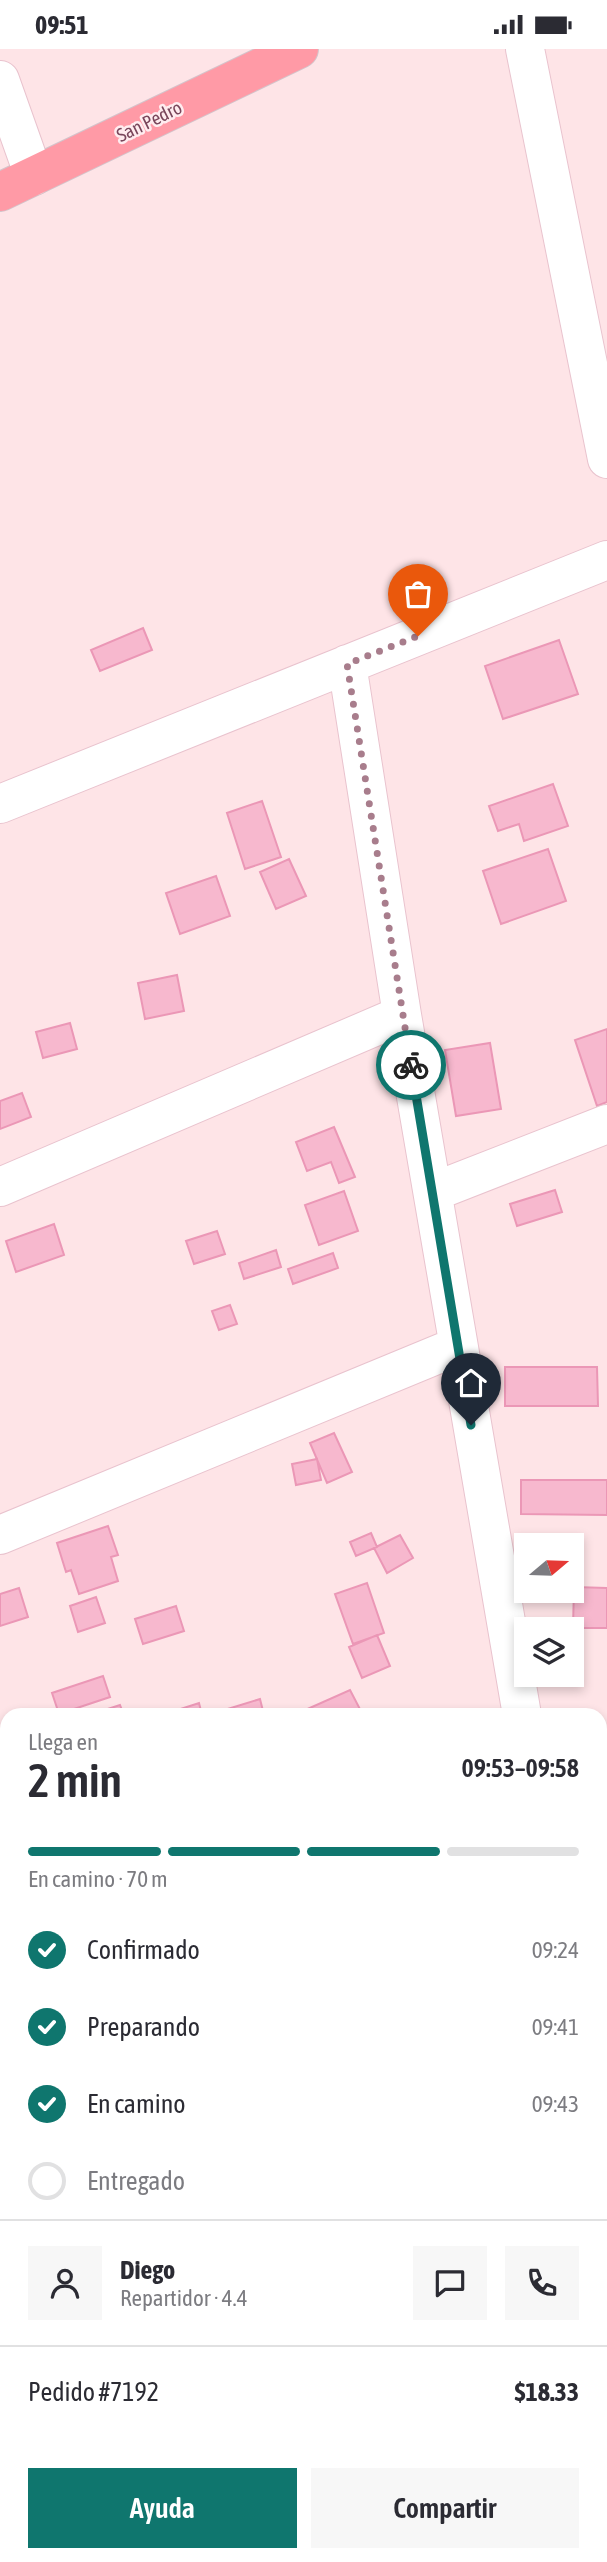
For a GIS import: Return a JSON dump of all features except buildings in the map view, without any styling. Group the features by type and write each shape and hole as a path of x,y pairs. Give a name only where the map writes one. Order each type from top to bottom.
{"main road":[{"name":"San Pedro","path":"0,193 299,49"}],"street":[{"path":"525,49 607,459"},
{"path":"0,80 34,176"},
{"path":"0,804 607,561"},
{"path":"347,664 402,1015 521,1708"},
{"path":"0,1187 402,1015"},
{"path":"433,1192 607,1124"},
{"path":"0,1535 458,1346"}],"way so far":[{"path":"411,1065 347,664 418,636"}],"route":[{"path":"411,1065 471,1425"}]}
